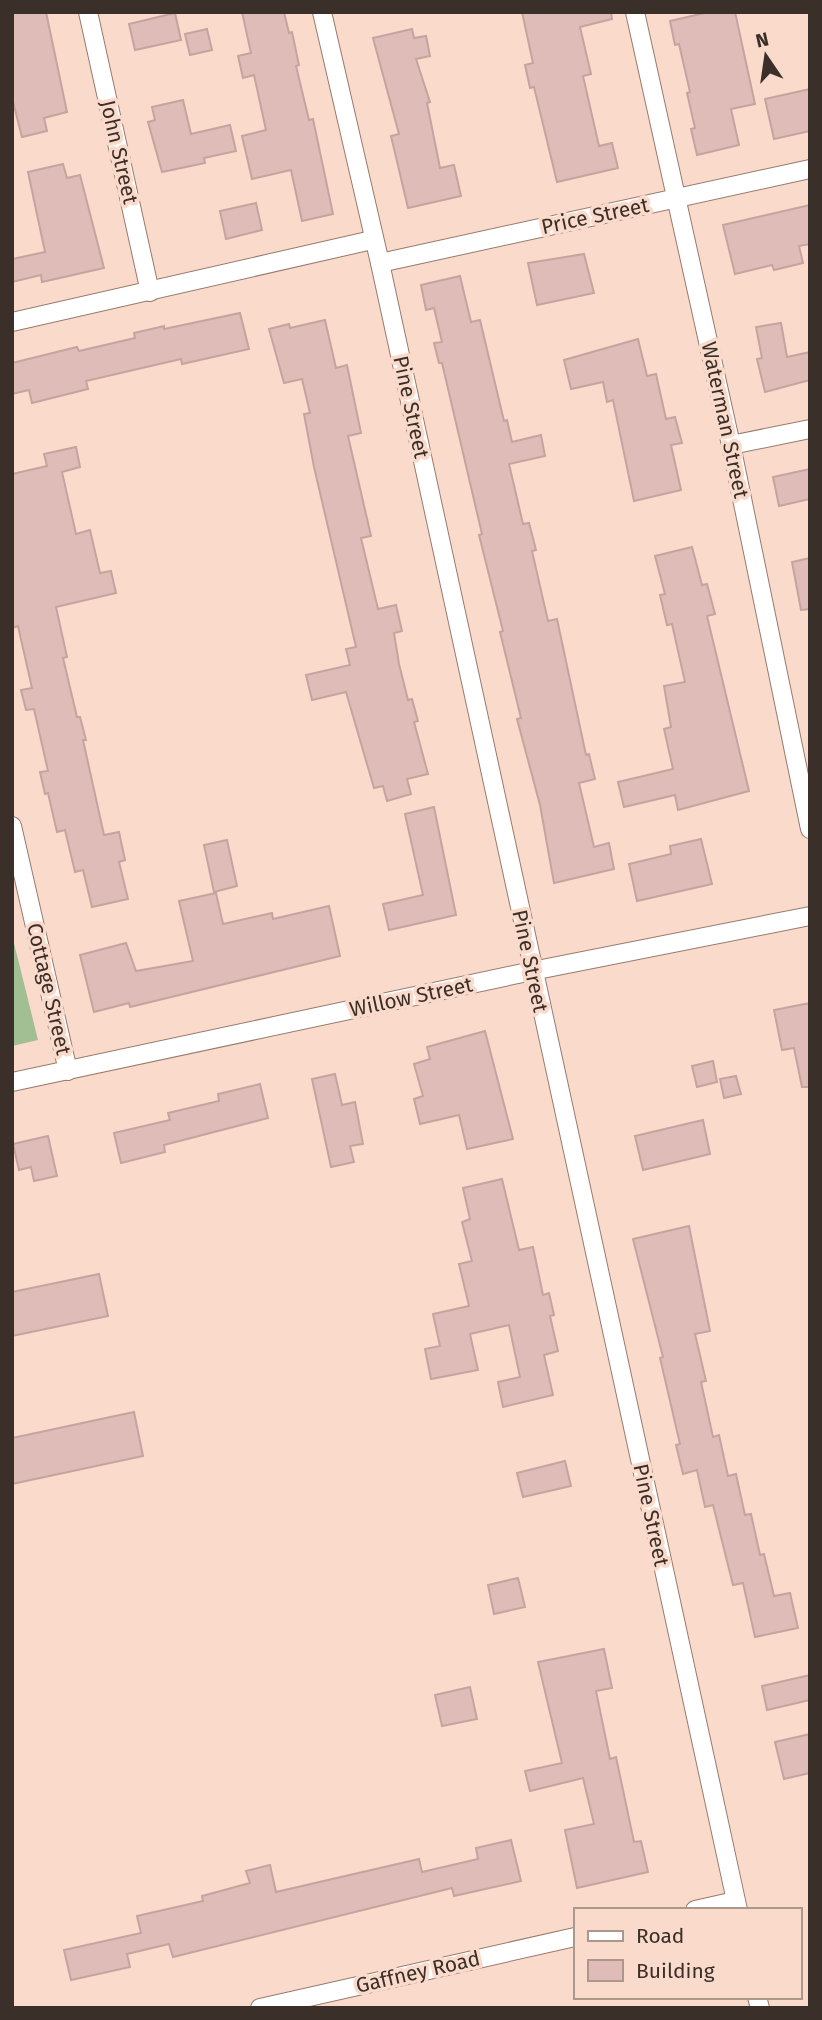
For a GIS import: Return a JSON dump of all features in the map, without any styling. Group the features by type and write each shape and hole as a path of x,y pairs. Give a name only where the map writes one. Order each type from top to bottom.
{"street":[{"name":"John Street","path":"88,12 150,292"},
{"name":"Pine Street","path":"322,12 380,263 737,1905"},
{"name":"Waterman Street","path":"635,12 731,445 810,829"},
{"name":"Price Street","path":"380,263 810,169"},
{"path":"12,322 373,240"},
{"path":"731,445 810,429"},
{"name":"Cottage Street","path":"12,826 68,1071"},
{"name":"Willow Street","path":"12,1082 532,971 810,916"},
{"path":"712,1908 737,1905"},
{"name":"Gaffney Road","path":"260,2008 574,1937"}],"green space":[{"path":"12,935 38,1040 12,1046"}],"building":[{"path":"12,12 46,12 67,112 44,118 47,131 22,137 12,98"},
{"path":"242,12 284,12 289,33 292,32 299,65 296,66 309,120 313,119 333,214 302,221 291,170 252,179 242,136 266,130 254,75 243,78 238,56 251,53"},
{"path":"522,12 611,12 612,19 580,27 591,74 583,76 599,146 612,143 618,168 557,182 534,87 530,88 525,65 533,63"},
{"path":"709,12 735,12 755,104 731,109 739,145 697,155 691,129 695,128 687,93 690,92 679,44 675,45 670,21"},
{"path":"175,13 181,40 135,50 129,24"},
{"path":"207,29 212,50 190,55 185,34"},
{"path":"412,29 414,38 426,36 430,56 416,59 430,102 427,103 440,168 454,165 461,196 408,208 391,136 399,134 373,38"},
{"path":"810,89 810,131 774,139 765,99"},
{"path":"183,100 191,134 230,125 236,151 204,158 205,163 162,172 148,122 155,120 152,107"},
{"path":"63,164 67,178 80,175 104,268 42,282 41,275 12,282 12,259 45,252 28,172"},
{"path":"256,203 262,230 226,239 220,211"},
{"path":"810,205 810,244 799,246 803,263 774,270 772,265 735,274 723,225"},
{"path":"584,254 594,293 537,305 528,263"},
{"path":"460,276 471,322 480,320 504,421 507,420 512,442 541,435 545,456 509,464 523,524 529,523 536,550 532,551 548,621 557,619 586,755 589,754 595,779 579,783 594,847 609,843 614,869 554,883 540,805 517,719 521,718 500,632 503,631 479,535 482,534 442,363 439,363 434,343 442,342 434,308 426,310 421,285"},
{"path":"240,313 249,349 182,364 181,359 86,381 88,389 32,403 29,390 12,394 12,363 77,347 79,351 135,338 134,333 164,326 164,329"},
{"path":"325,320 336,368 347,365 361,433 348,436 371,536 361,538 378,609 396,605 402,631 394,633 399,664 408,700 412,699 418,721 414,722 428,774 407,779 411,794 387,801 383,786 374,788 346,692 312,700 306,675 350,665 346,649 356,647 314,467 304,414 310,413 302,379 284,383 269,329 289,324 290,328"},
{"path":"781,323 787,357 810,352 810,380 765,392 757,359 762,358 756,327"},
{"path":"638,339 647,376 656,374 666,419 675,417 682,443 671,445 681,490 634,501 613,400 607,402 603,382 571,389 564,360"},
{"path":"76,447 80,467 62,472 76,534 90,530 100,573 111,571 116,593 56,607 67,657 63,658 77,717 80,717 86,740 83,740 104,835 119,832 125,860 119,862 128,899 92,907 83,870 75,872 65,830 57,832 48,793 45,794 40,772 48,771 34,709 26,710 21,690 32,688 18,626 12,628 12,474 47,466 44,454"},
{"path":"810,469 810,499 779,506 773,477"},
{"path":"692,547 702,585 707,584 715,614 707,616 749,791 678,810 675,795 624,807 618,782 673,769 664,729 671,727 664,686 685,682 672,624 667,625 660,595 665,594 655,556"},
{"path":"810,558 810,609 801,610 792,562"},
{"path":"434,807 456,915 389,930 383,904 423,895 405,814"},
{"path":"701,839 712,884 637,901 629,864 671,854 670,846"},
{"path":"227,840 237,886 214,892 204,845"},
{"path":"216,893 223,924 272,913 273,919 329,906 340,956 130,1007 129,1003 94,1012 80,955 126,943 136,971 193,961 179,901"},
{"path":"810,1003 810,1087 802,1087 794,1048 782,1050 774,1010"},
{"path":"485,1031 513,1139 467,1149 459,1115 420,1124 414,1099 423,1096 414,1064 430,1059 427,1047"},
{"path":"713,1061 717,1082 697,1087 692,1066"},
{"path":"335,1074 342,1105 355,1102 363,1144 350,1146 354,1162 331,1167 312,1079"},
{"path":"736,1076 741,1094 724,1098 720,1079"},
{"path":"260,1084 268,1118 164,1145 165,1152 121,1163 114,1133 170,1120 168,1113 219,1101 218,1094"},
{"path":"703,1120 710,1154 643,1170 635,1136"},
{"path":"48,1136 57,1176 34,1181 31,1167 19,1170 13,1144"},
{"path":"502,1179 519,1250 533,1247 543,1295 549,1293 554,1315 550,1316 558,1351 544,1355 553,1395 503,1407 498,1382 520,1377 509,1325 470,1334 478,1370 431,1379 425,1349 440,1346 433,1314 469,1306 459,1264 472,1261 462,1222 470,1219 463,1188"},
{"path":"689,1226 710,1331 695,1334 706,1381 701,1382 713,1437 719,1435 728,1476 736,1474 745,1515 751,1514 760,1555 764,1554 774,1596 790,1593 798,1628 755,1637 743,1583 733,1585 713,1505 705,1507 697,1470 683,1474 676,1445 680,1444 660,1358 663,1357 633,1239"},
{"path":"99,1274 108,1316 12,1336 12,1292"},
{"path":"134,1412 143,1456 12,1484 12,1438"},
{"path":"565,1461 571,1486 523,1497 517,1473"},
{"path":"518,1578 525,1607 494,1614 488,1585"},
{"path":"604,1649 612,1688 596,1691 610,1759 616,1757 634,1842 641,1841 648,1872 577,1888 565,1830 594,1824 583,1778 530,1791 525,1771 562,1763 538,1662"},
{"path":"810,1675 810,1700 767,1710 762,1686"},
{"path":"470,1687 477,1719 442,1726 435,1695"},
{"path":"810,1734 810,1773 784,1779 775,1742"},
{"path":"511,1840 521,1881 454,1896 452,1888 173,1957 169,1944 127,1954 130,1967 71,1980 64,1950 141,1933 137,1916 203,1901 202,1896 250,1883 246,1871 270,1865 276,1892 419,1859 422,1872 478,1859 476,1848"}]}
